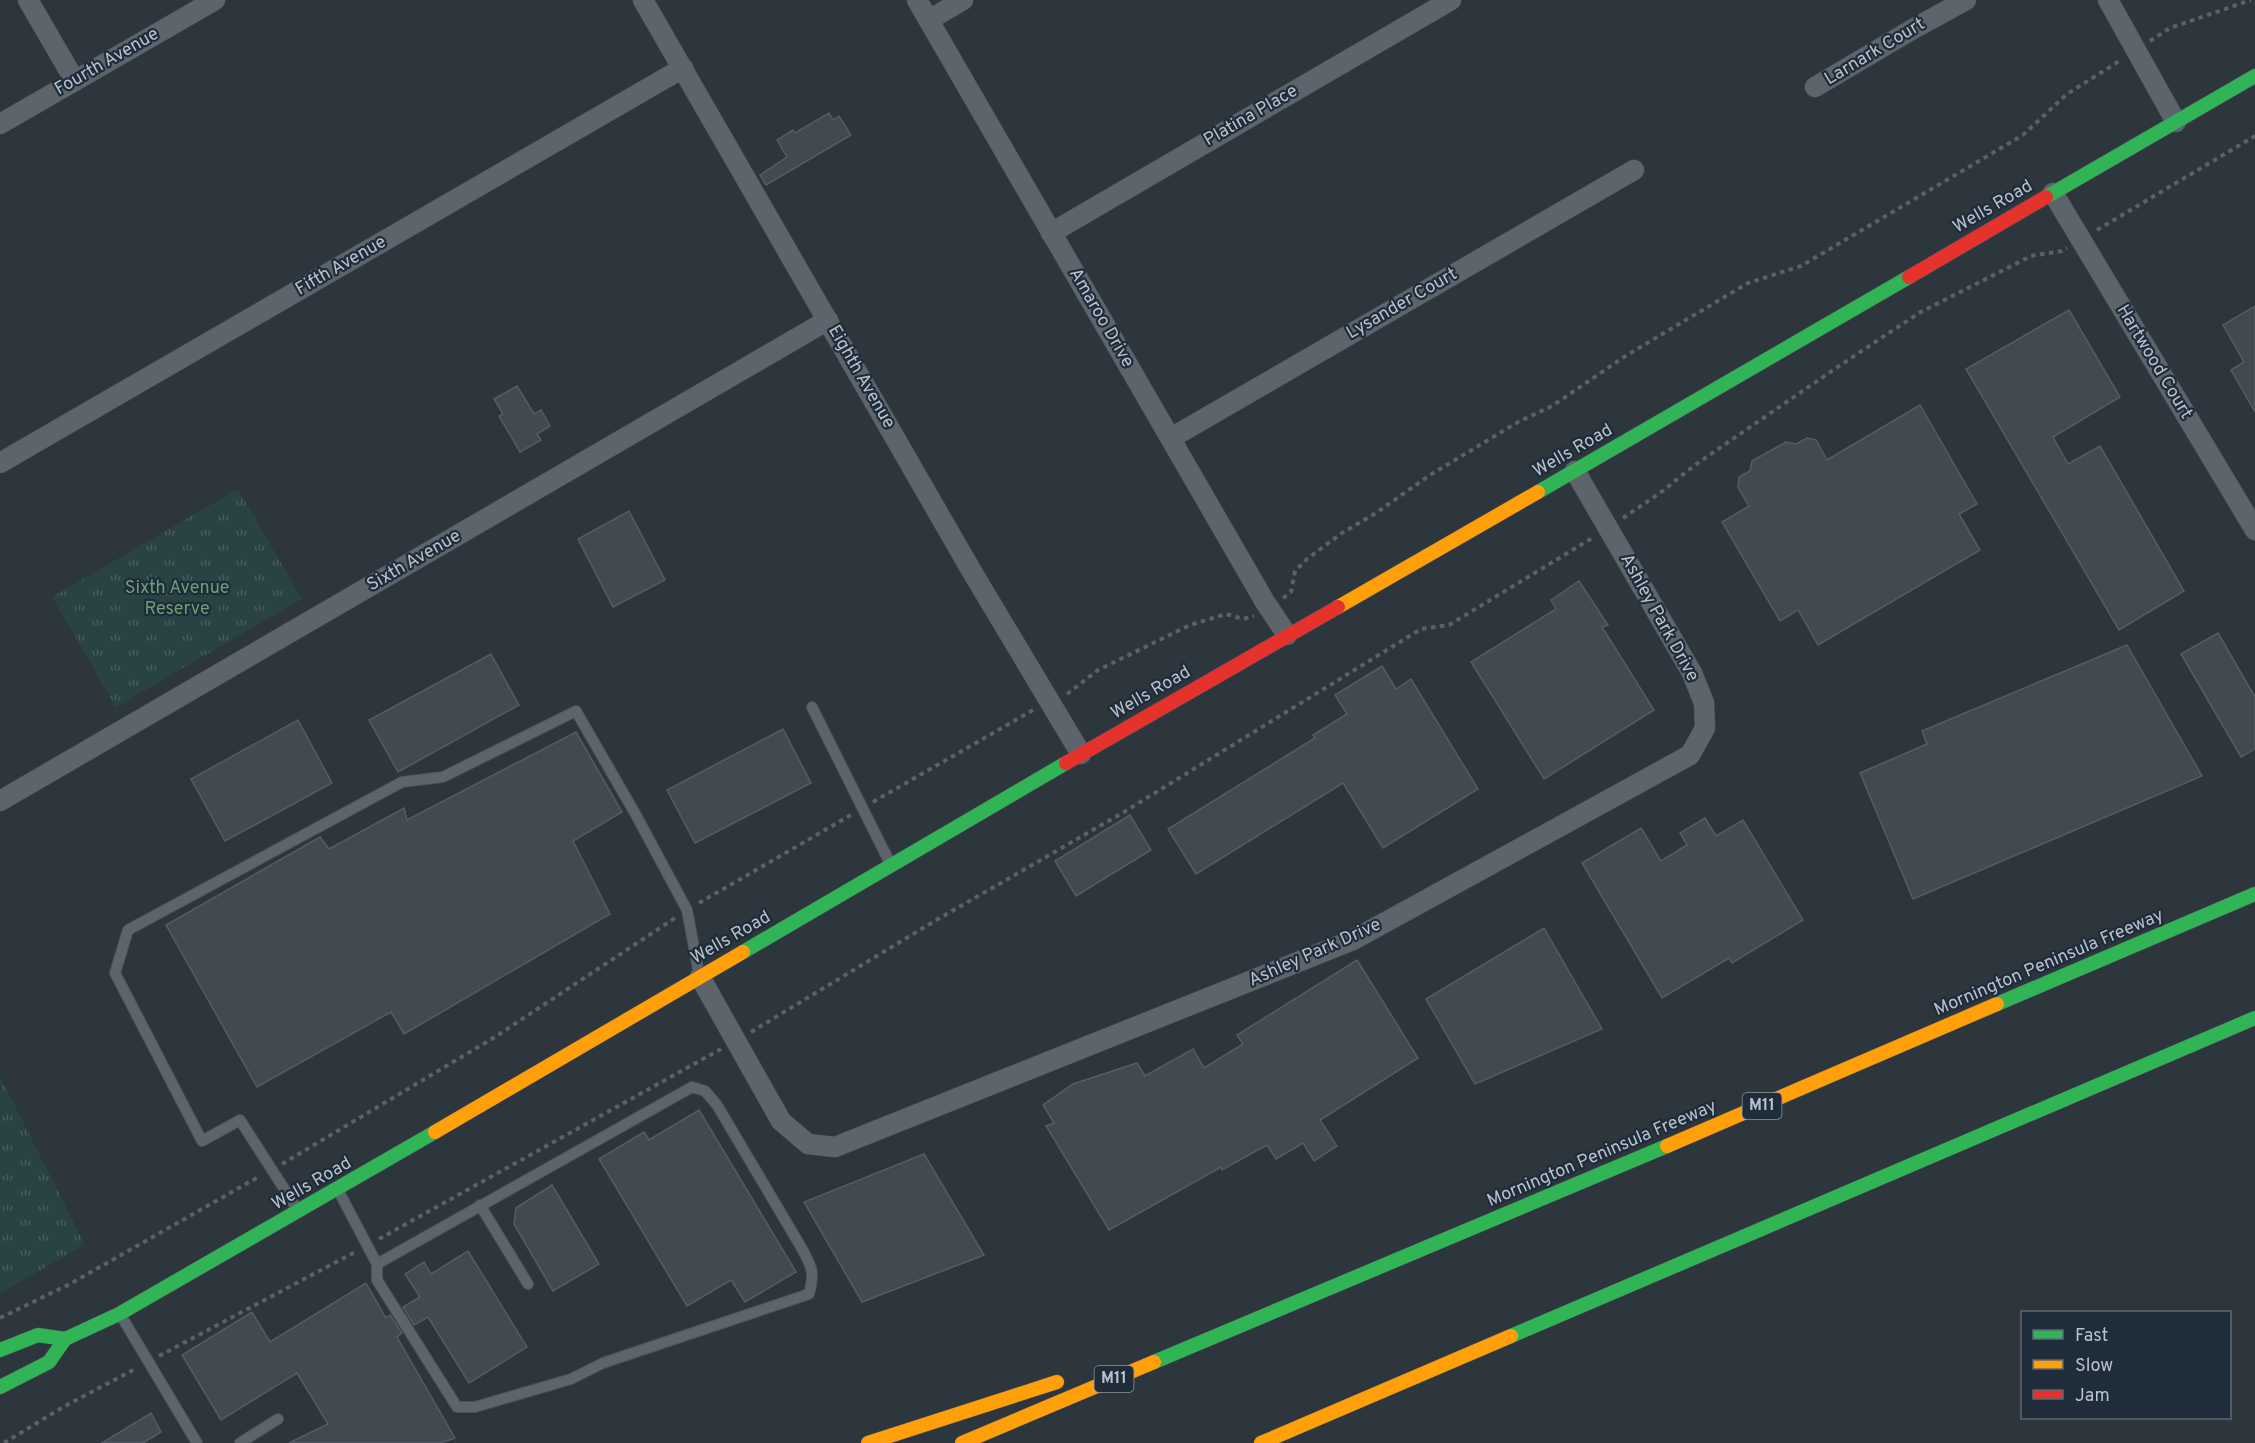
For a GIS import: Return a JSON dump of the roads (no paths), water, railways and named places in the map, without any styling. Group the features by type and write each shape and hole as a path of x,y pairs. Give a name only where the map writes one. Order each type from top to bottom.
{"main road":[{"name":"Wells Road","path":"0,1350 38,1335 64,1339 119,1314 338,1190 1081,754 1575,471 2255,76"},
{"name":"Mornington Peninsula Freeway","path":"962,1443 1587,1180 2255,894"},
{"path":"1261,1443 2255,1018"},
{"path":"1107,1366 1267,1315"},
{"path":"0,1387 49,1362 64,1339"},
{"path":"868,1443 1073,1377"},
{"path":"1281,1443 1337,1410"}],"street":[{"path":"28,0 75,81"},
{"name":"Fourth Avenue","path":"0,124 215,0"},
{"name":"Eighth Avenue","path":"643,0 1081,754"},
{"name":"Amaroo Drive","path":"917,0 1269,608 1287,635"},
{"path":"929,20 963,0"},
{"name":"Platina Place","path":"1051,233 1452,0"},
{"name":"Larnark Court","path":"1815,87 1912,29 1966,0"},
{"path":"2108,0 2176,122"},
{"name":"Fifth Avenue","path":"0,463 683,68"},
{"name":"Lysander Court","path":"1171,438 1634,170"},
{"name":"Hartwood Court","path":"2053,193 2255,530"},
{"name":"Sixth Avenue","path":"0,801 828,320"},
{"name":"Ashley Park Drive","path":"700,977 781,1121 808,1144 835,1147 1353,940 1690,755 1705,728 1704,703 1692,673 1575,471"}],"lane":[{"path":"812,707 891,865"},
{"path":"299,1212 240,1120 202,1141 115,974 128,930 402,782 444,777 576,711 687,910 700,977"},
{"path":"338,1190 376,1264 377,1280 457,1407 475,1407 571,1379 603,1363 809,1294 813,1280 813,1269 801,1247 717,1105 705,1091 692,1087 376,1264"},
{"path":"480,1205 528,1284"},
{"path":"119,1314 197,1443"},
{"path":"240,1443 278,1419"}],"park label":[{"name":"Sixth Avenue Reserve","path":"177,598"}]}
